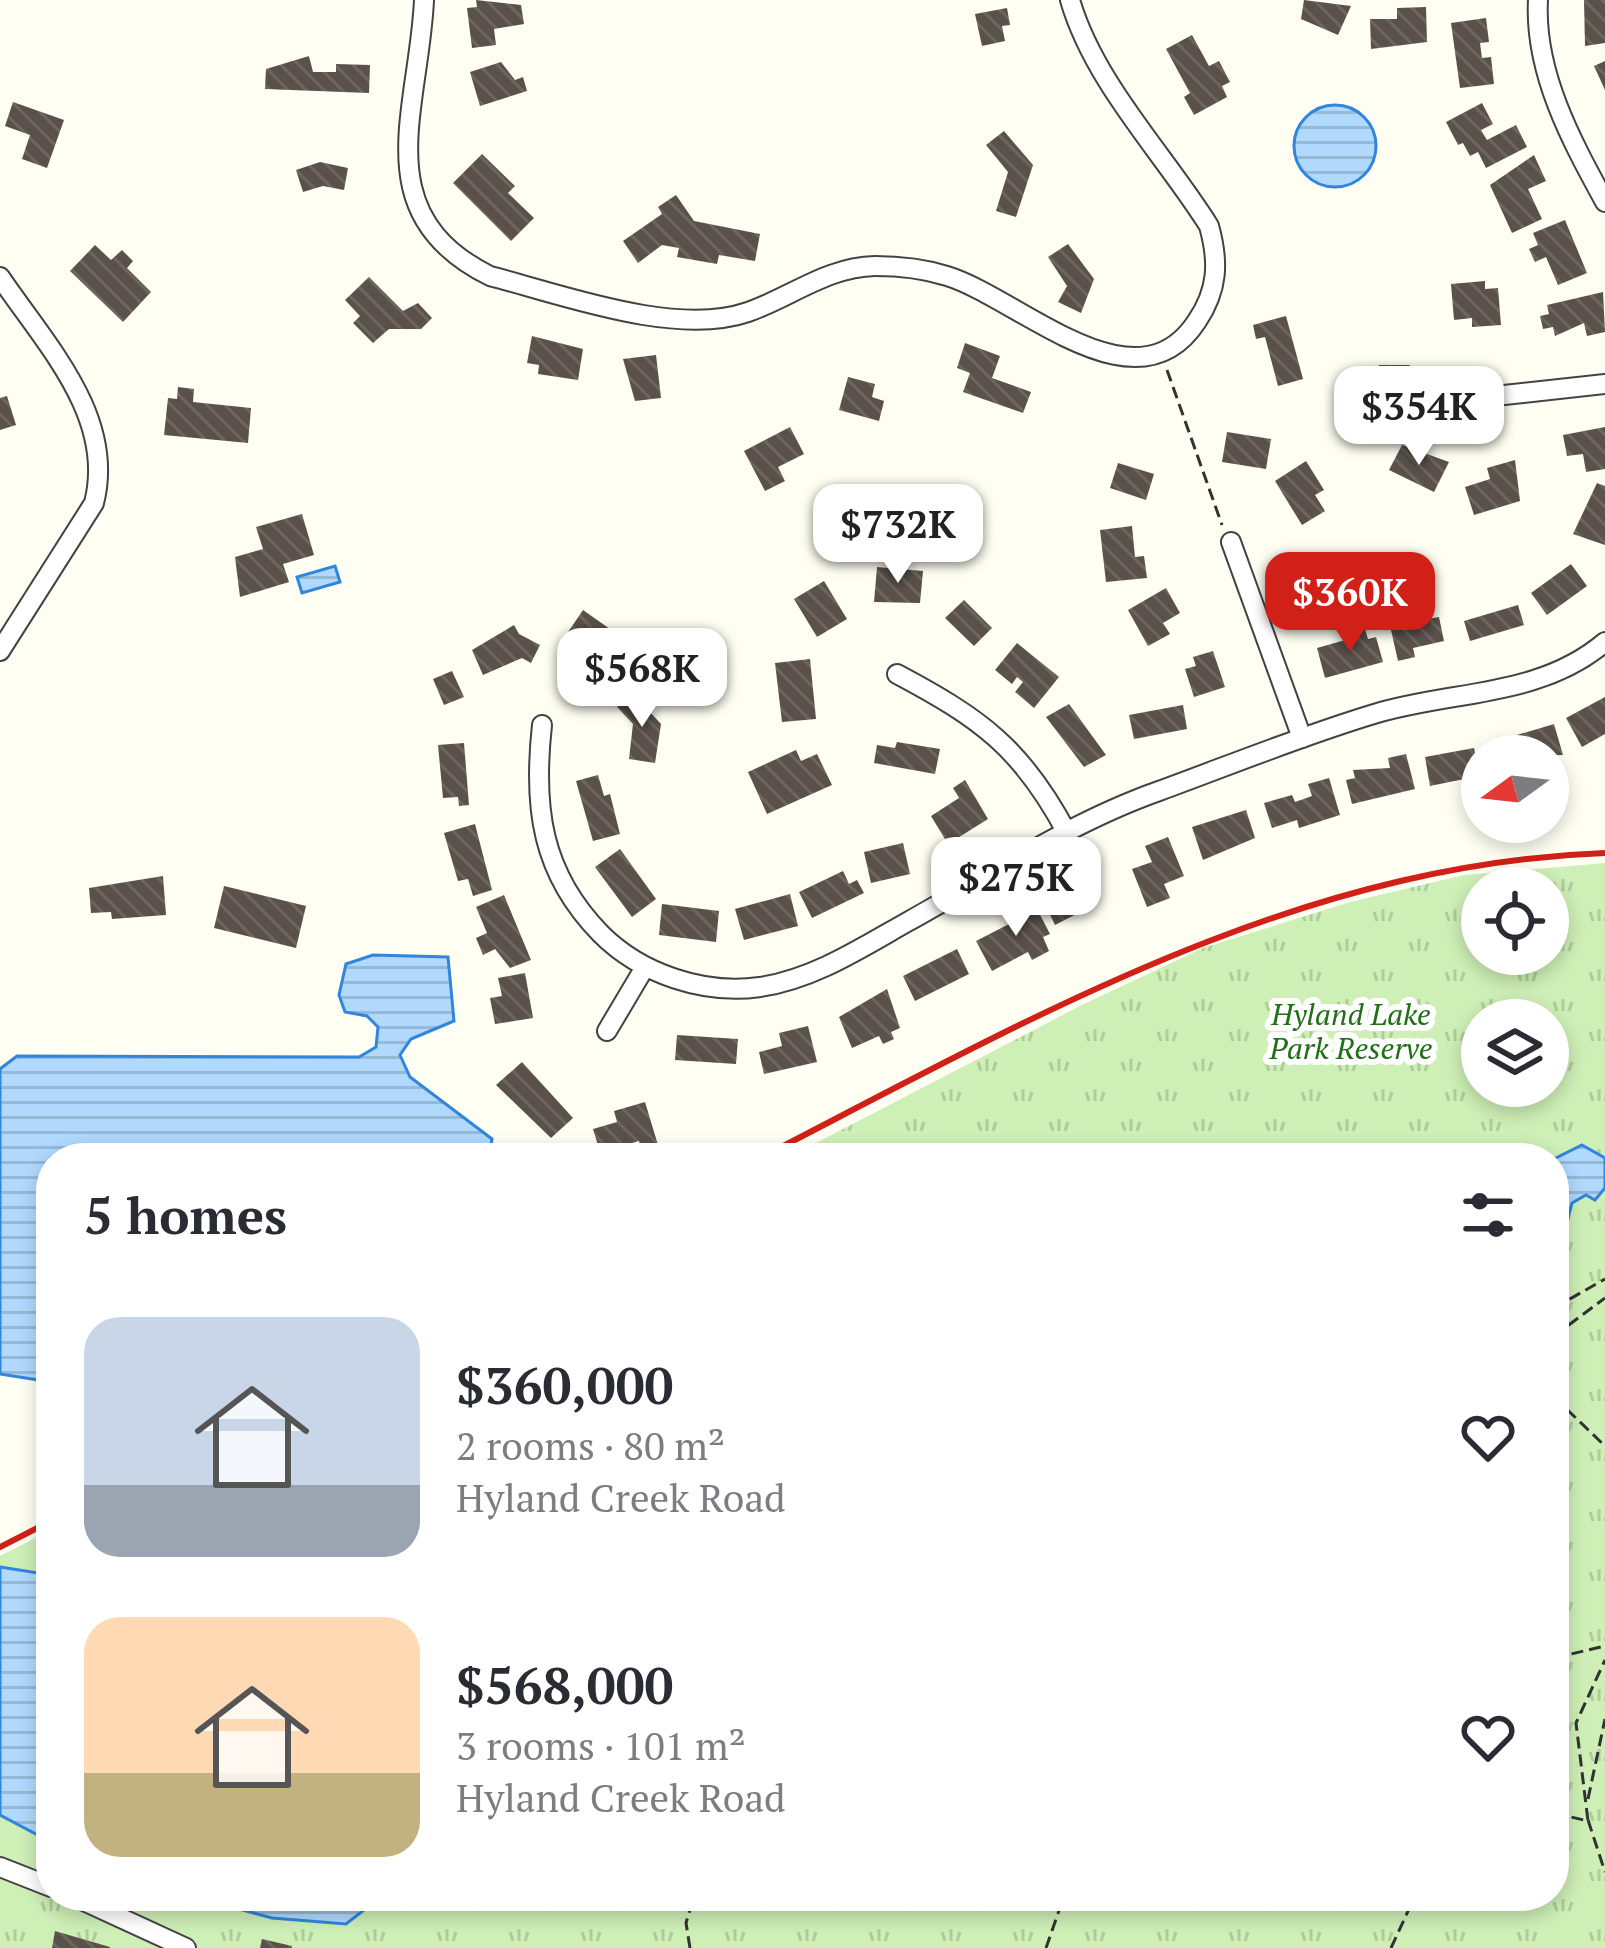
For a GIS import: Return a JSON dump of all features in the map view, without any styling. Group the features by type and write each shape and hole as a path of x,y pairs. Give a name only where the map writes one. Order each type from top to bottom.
{"street":[{"path":"424,0 407,185 438,240 462,262 490,276 685,322 749,312 833,273 872,266 911,268 949,276 1104,355 1157,355 1194,328 1208,304 1216,253 1209,226 1078,27 1070,0"},
{"path":"1538,0 1539,40 1548,79 1605,202"},
{"path":"0,277 93,421 101,477 94,503 0,651"},
{"path":"1495,396 1605,383"},
{"path":"1232,542 1302,738"},
{"path":"542,725 536,807 559,882 610,944 645,967 718,988 796,979 832,964 1136,799 1396,709 1525,685 1560,672 1605,642"},
{"path":"897,674 972,715 1006,742 1034,776 1067,833"},
{"path":"607,1031 645,967"},
{"path":"0,1867 36,1881"},
{"path":"106,1911 186,1948"}],"path":[{"path":"1157,355 1165,365 1209,501 1232,542"},
{"path":"1569,1299 1605,1279"},
{"path":"1569,1325 1605,1298"},
{"path":"1569,1411 1605,1446"},
{"path":"1569,1658 1605,1646"},
{"path":"1605,1660 1576,1723 1588,1821 1605,1872"},
{"path":"1588,1821 1591,1770 1605,1719"},
{"path":"1569,1817 1588,1821"},
{"path":"690,1911 686,1923 690,1948"},
{"path":"1046,1948 1059,1911"},
{"path":"1391,1948 1408,1911"}],"green space":[{"name":"Hyland Lake Park Reserve","path":"1605,863 1605,1948 0,1948 0,1556 36,1538 36,1911 1569,1911 1569,1143 816,1143 1203,948 1350,902 1461,876 1461,975 1569,975 1569,867 1558,867"}],"water":[{"path":"1335,105 1364,117 1376,146 1364,175 1335,187 1306,175 1294,146 1306,117"},
{"path":"335,566 340,582 302,593 297,577"},
{"path":"373,955 448,957 454,1021 411,1039 400,1055 410,1077 491,1143 36,1143 36,1380 0,1374 0,1069 17,1056 359,1057 376,1047 378,1027 367,1016 345,1012 339,995 346,964"},
{"path":"1582,1145 1605,1158 1605,1188 1595,1200 1586,1195 1572,1203 1569,1215 1569,1152"},
{"path":"0,1567 36,1573 36,1834 0,1815"},
{"path":"246,1911 363,1911 346,1924 272,1918"}],"building":[{"path":"476,0 521,5 524,24 494,29 496,45 472,48 467,8 477,7"},
{"path":"1304,0 1351,6 1338,35 1301,19"},
{"path":"1584,0 1605,0 1605,43 1585,46"},
{"path":"1426,7 1427,42 1371,49 1370,19 1397,19 1397,8"},
{"path":"1007,8 1010,25 1002,26 1005,41 982,46 975,14"},
{"path":"1486,18 1489,42 1480,43 1482,58 1491,57 1494,84 1460,88 1451,23"},
{"path":"1192,35 1209,66 1219,61 1230,82 1222,86 1227,97 1194,115 1184,97 1190,93 1166,49"},
{"path":"309,56 313,72 336,72 336,64 370,65 369,93 265,89 266,69"},
{"path":"1605,61 1605,90 1594,66"},
{"path":"501,62 515,80 523,77 527,91 480,106 470,72"},
{"path":"13,102 64,120 47,168 22,159 30,135 5,126"},
{"path":"1482,103 1493,124 1481,130 1487,140 1516,125 1527,147 1486,168 1478,152 1470,156 1463,143 1458,145 1446,122"},
{"path":"1004,131 1033,165 1016,217 996,211 1008,172 986,145"},
{"path":"482,154 515,186 508,193 534,218 511,241 453,183"},
{"path":"1534,155 1546,181 1528,189 1542,219 1512,233 1490,185"},
{"path":"320,162 348,168 344,190 323,186 303,192 296,170"},
{"path":"676,195 694,221 760,234 755,261 719,255 717,264 677,257 679,248 662,245 638,263 623,241 662,214 658,207"},
{"path":"1565,220 1587,273 1558,285 1546,257 1535,262 1529,249 1538,245 1533,233"},
{"path":"1068,244 1094,279 1081,313 1058,302 1067,286 1048,257"},
{"path":"95,245 111,260 122,250 133,261 127,268 151,292 123,322 70,271"},
{"path":"369,277 403,311 418,303 432,318 421,329 389,329 373,343 353,323 360,316 345,300"},
{"path":"1485,281 1485,289 1498,288 1501,325 1472,327 1472,318 1454,320 1451,284"},
{"path":"1603,292 1605,332 1587,336 1584,323 1555,336 1553,327 1543,329 1540,316 1549,314 1547,305"},
{"path":"1286,316 1303,379 1278,386 1265,337 1256,339 1253,325"},
{"path":"532,336 583,349 578,380 538,374 539,365 527,363"},
{"path":"965,343 1000,356 992,378 1031,392 1023,413 963,392 970,373 957,368"},
{"path":"656,355 661,398 635,401 623,359"},
{"path":"1379,365 1410,365 1409,427 1378,426"},
{"path":"848,377 875,384 872,397 884,401 879,421 839,410"},
{"path":"178,387 194,389 193,402 251,408 248,443 164,435 168,398 177,399"},
{"path":"7,396 16,425 0,430 0,398"},
{"path":"790,427 804,454 778,467 785,481 765,491 744,451"},
{"path":"1605,427 1605,469 1586,472 1583,454 1567,456 1563,435"},
{"path":"1227,432 1271,439 1266,469 1222,462"},
{"path":"1402,445 1449,462 1434,492 1389,470"},
{"path":"1515,460 1520,501 1474,515 1465,487 1490,479 1487,468"},
{"path":"1306,461 1324,490 1315,495 1325,511 1302,525 1275,481"},
{"path":"1118,463 1154,474 1146,500 1110,488"},
{"path":"1597,483 1605,486 1605,545 1573,534"},
{"path":"302,514 314,555 283,564 289,582 240,597 235,557 263,549 256,527"},
{"path":"1132,526 1135,557 1144,556 1147,578 1106,582 1100,530"},
{"path":"1317,558 1333,609 1304,618 1299,602 1308,599 1304,587 1296,589 1289,567"},
{"path":"1571,564 1587,586 1547,615 1531,593"},
{"path":"877,567 923,571 920,603 874,602"},
{"path":"824,581 847,619 817,637 794,599"},
{"path":"1166,588 1180,613 1163,623 1170,634 1148,646 1128,610"},
{"path":"964,600 992,628 974,646 945,618"},
{"path":"1518,605 1524,625 1470,641 1464,621"},
{"path":"583,610 637,648 614,680 594,666 600,658 585,648 581,654 562,641"},
{"path":"1420,613 1422,620 1439,617 1444,641 1413,648 1415,657 1398,661 1391,630 1408,626 1406,616"},
{"path":"514,625 519,634 540,645 531,663 522,658 483,675 472,650"},
{"path":"1364,626 1368,639 1376,637 1383,662 1325,678 1317,648 1356,637 1354,629"},
{"path":"1017,643 1059,677 1034,708 1015,692 1023,682 1017,677 1012,684 995,670"},
{"path":"1213,651 1225,687 1194,697 1185,669 1196,666 1193,657"},
{"path":"810,659 816,719 782,722 775,663"},
{"path":"452,671 464,697 444,705 433,679"},
{"path":"632,693 661,724 655,763 629,759 633,724 617,707"},
{"path":"1605,697 1605,734 1582,747 1566,718"},
{"path":"1069,704 1106,755 1084,767 1046,717"},
{"path":"1183,705 1187,729 1134,739 1129,715"},
{"path":"1554,724 1557,735 1517,735"},
{"path":"897,742 940,749 935,774 874,763 877,745 895,748"},
{"path":"464,743 469,805 459,806 458,797 443,798 438,745"},
{"path":"796,750 801,761 817,754 832,785 767,814 748,772"},
{"path":"1461,750 1461,780 1430,786 1425,757"},
{"path":"1406,754 1415,789 1352,804 1346,780 1355,778 1353,770 1390,768 1388,758"},
{"path":"598,775 604,796 610,794 620,834 593,841 576,781"},
{"path":"1329,778 1340,815 1299,828 1297,820 1272,828 1264,803 1292,795 1295,802 1312,796 1308,784"},
{"path":"965,780 988,819 948,844 931,816 959,798 953,788"},
{"path":"1246,810 1255,838 1203,860 1192,827"},
{"path":"475,824 492,890 473,896 468,879 458,881 444,833"},
{"path":"1168,837 1184,876 1164,884 1170,898 1147,907 1132,869 1152,862 1145,846"},
{"path":"903,843 910,874 871,883 864,852"},
{"path":"620,849 656,899 632,917 595,867"},
{"path":"843,871 849,884 857,880 864,893 812,918 799,892"},
{"path":"163,876 166,915 112,919 111,912 91,913 89,888"},
{"path":"1081,880 1094,905 1055,925 1043,900"},
{"path":"224,886 306,906 296,948 214,928"},
{"path":"790,894 798,926 744,940 735,909"},
{"path":"504,895 531,960 510,968 495,949 483,955 476,938 487,933 476,907"},
{"path":"1034,903 1050,934 1043,937 1049,951 1032,960 1028,952 992,971 976,941 1013,922 1009,916"},
{"path":"662,904 719,911 716,942 659,935"},
{"path":"957,949 969,974 915,1001 903,976"},
{"path":"525,973 533,1018 495,1024 490,998 502,996 498,978"},
{"path":"887,989 900,1028 891,1032 894,1039 883,1044 879,1036 852,1048 839,1017"},
{"path":"808,1026 817,1062 764,1074 759,1052 782,1046 779,1033"},
{"path":"677,1035 738,1039 736,1064 675,1060"},
{"path":"522,1062 573,1118 551,1138 496,1085"},
{"path":"645,1102 657,1143 597,1143 593,1129 617,1122 614,1111"},
{"path":"55,1931 110,1947 110,1948 52,1948"},
{"path":"262,1939 292,1946 292,1948 260,1948"}],"railway":[{"path":"789,1143 1064,1004 1273,918 1380,886 1491,864 1605,853"},
{"path":"0,1547 36,1529"}]}
